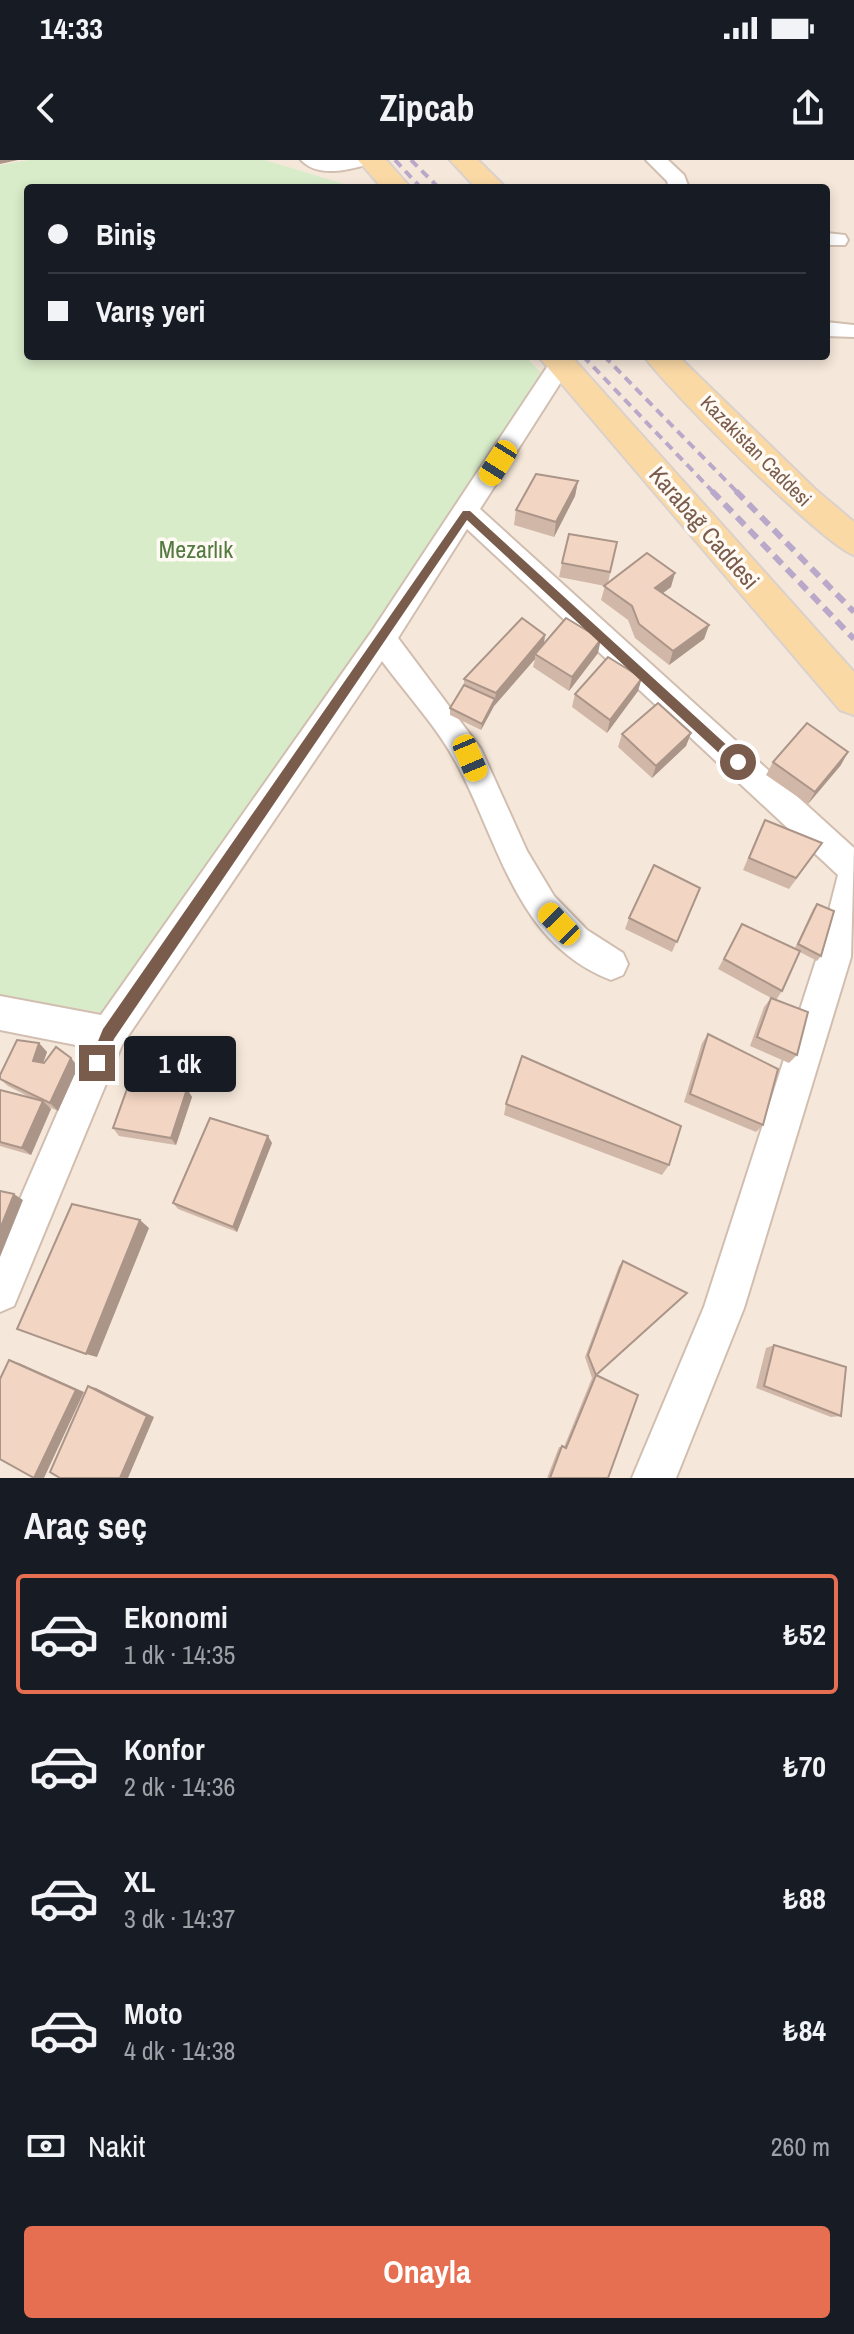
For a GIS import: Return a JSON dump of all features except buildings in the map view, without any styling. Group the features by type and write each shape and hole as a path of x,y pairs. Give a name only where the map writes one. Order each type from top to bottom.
{"main road":[{"path":"371,160 393,184"},
{"path":"463,160 488,184"},
{"name":"Karabağ Caddesi","path":"557,360 854,699"},
{"name":"Kazakistan Caddesi","path":"664,360 803,498 854,542"}],"street":[{"path":"311,160 332,166 362,160"},
{"path":"656,160 677,179 678,184"},
{"path":"0,1292 109,1034 467,513 557,360"},
{"path":"467,513 854,869"},
{"path":"382,639 470,758 514,859 542,907 575,941 611,964"},
{"path":"654,1478 724,1308 834,957 854,877"},
{"path":"0,1013 109,1034"}],"shaded area":[{"path":"0,160 854,160 854,1478 0,1478"}],"green space":[{"name":"Mezarlık","path":"29,160 265,160 344,184 24,184 24,360 529,360 541,373 123,1016 0,996 0,165"}],"railway":[{"path":"395,160 417,184"},
{"path":"411,160 435,184"},
{"path":"587,360 714,493"},
{"path":"608,360 738,493"},
{"path":"712,491 854,639"},
{"path":"736,491 854,612"}],"route":[{"path":"97,1063 109,1034 467,513 738,762"}]}
